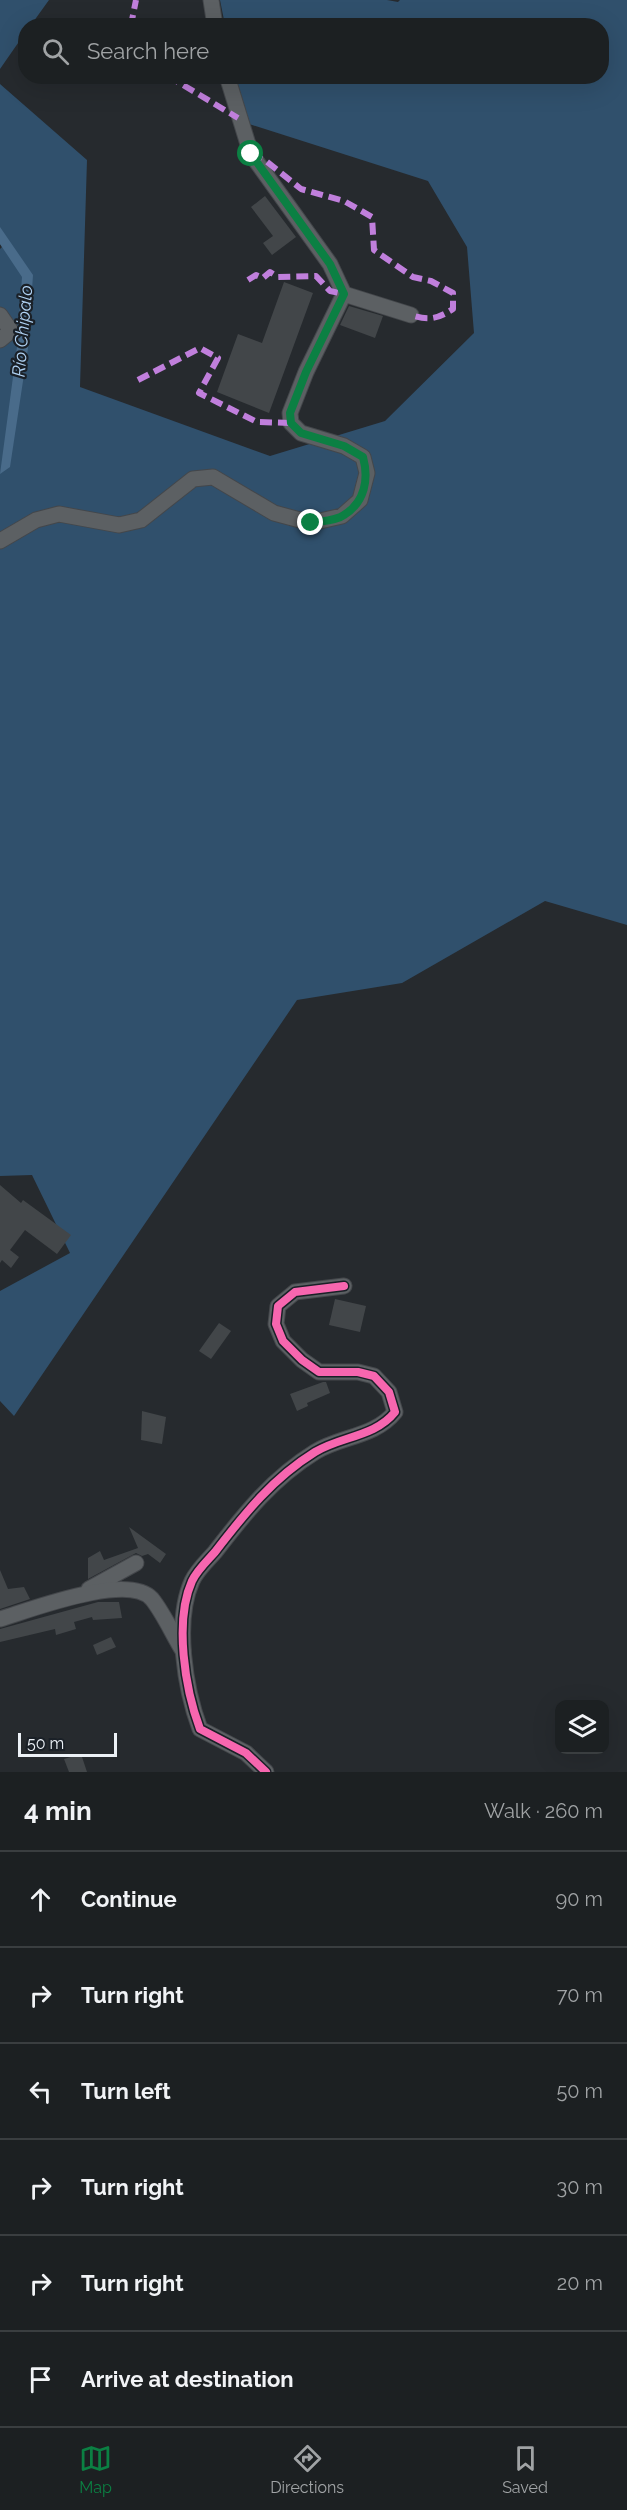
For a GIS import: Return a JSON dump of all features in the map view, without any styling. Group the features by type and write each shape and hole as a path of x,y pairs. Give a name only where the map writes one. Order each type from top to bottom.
{"street":[{"path":"211,0 214,18"},
{"path":"229,84 251,154 330,264 344,294 411,315"},
{"path":"0,542 36,520 59,514 119,525 141,520 194,479 213,477 274,513 311,523 342,516 360,500 367,473 363,457 328,440 301,433 291,423 290,413 306,372 344,294"},
{"path":"0,315 5,335"},
{"path":"266,1772 246,1753 200,1729 190,1702 183,1626 192,1580 261,1494 280,1476 317,1451 385,1425 395,1412 389,1392 374,1376 358,1372 319,1372 283,1341 276,1323 278,1306 296,1292 344,1286"},
{"path":"0,1619 81,1593 136,1563"},
{"path":"81,1593 132,1590 151,1597 184,1653"}],"shaded area":[{"path":"0,0 49,0 36,18 18,18 18,43 0,69"},
{"path":"220,0 387,0 398,2 400,0 627,0 627,925 545,901 402,983 297,1000 14,1416 0,1401 0,1291 70,1253 32,1175 0,1176 0,249 2,247 0,244 0,84 87,160 80,387 270,456 385,421 474,333 467,247 428,181 246,123 238,84 609,84 609,18 224,18"}],"water":[{"name":"Río Chipalo","path":"0,227 33,275 28,348 10,467 0,474 17,347 22,277 0,244"}],"building":[{"path":"265,196 296,237 272,255 263,243 273,236 251,207"},
{"path":"284,282 313,293 269,413 217,392 238,334 262,343"},
{"path":"349,306 383,316 375,338 340,325"},
{"path":"0,1185 21,1203 23,1200 71,1235 57,1254 25,1230 10,1250 19,1257 11,1268 2,1260 0,1263"},
{"path":"335,1299 366,1306 360,1332 329,1325"},
{"path":"219,1323 231,1331 211,1359 199,1351"},
{"path":"326,1382 330,1393 307,1403 308,1406 297,1411 290,1394"},
{"path":"142,1411 166,1417 162,1444 141,1440"},
{"path":"129,1527 166,1554 160,1563 148,1554 142,1556 136,1553 88,1579 88,1558 100,1551 104,1560 138,1548"},
{"path":"0,1570 8,1589 24,1587 30,1599 0,1609"},
{"path":"98,1602 119,1602 122,1618 93,1620 92,1617 74,1622 76,1629 56,1635 55,1629 0,1642 0,1629"},
{"path":"111,1637 116,1647 97,1655 93,1645"},
{"path":"81,1754 87,1772 69,1772 64,1759"}],"marked path":[{"path":"132,18 136,0"},
{"path":"181,84 238,118"},
{"path":"251,154 266,161 301,189 344,201 372,217 374,250 413,277 431,281 453,293 453,309 437,317 423,318 411,315"},
{"path":"248,280 256,275 263,278 270,272 278,277 316,276 330,291 344,294"},
{"path":"138,380 200,348 218,358 199,393 257,422 291,423"}],"cycle path":[{"path":"266,1772 246,1753 200,1729 186,1675 184,1615 187,1597 197,1573 249,1510 273,1485 315,1452 378,1427 395,1412 389,1392 374,1376 358,1372 319,1372 302,1360 283,1341 276,1324 278,1306 295,1292 344,1286"}],"route":[{"path":"251,154 330,264 344,294 306,372 290,413 291,423 301,433 344,446 363,457 367,473 360,500 342,516 311,523"}]}
